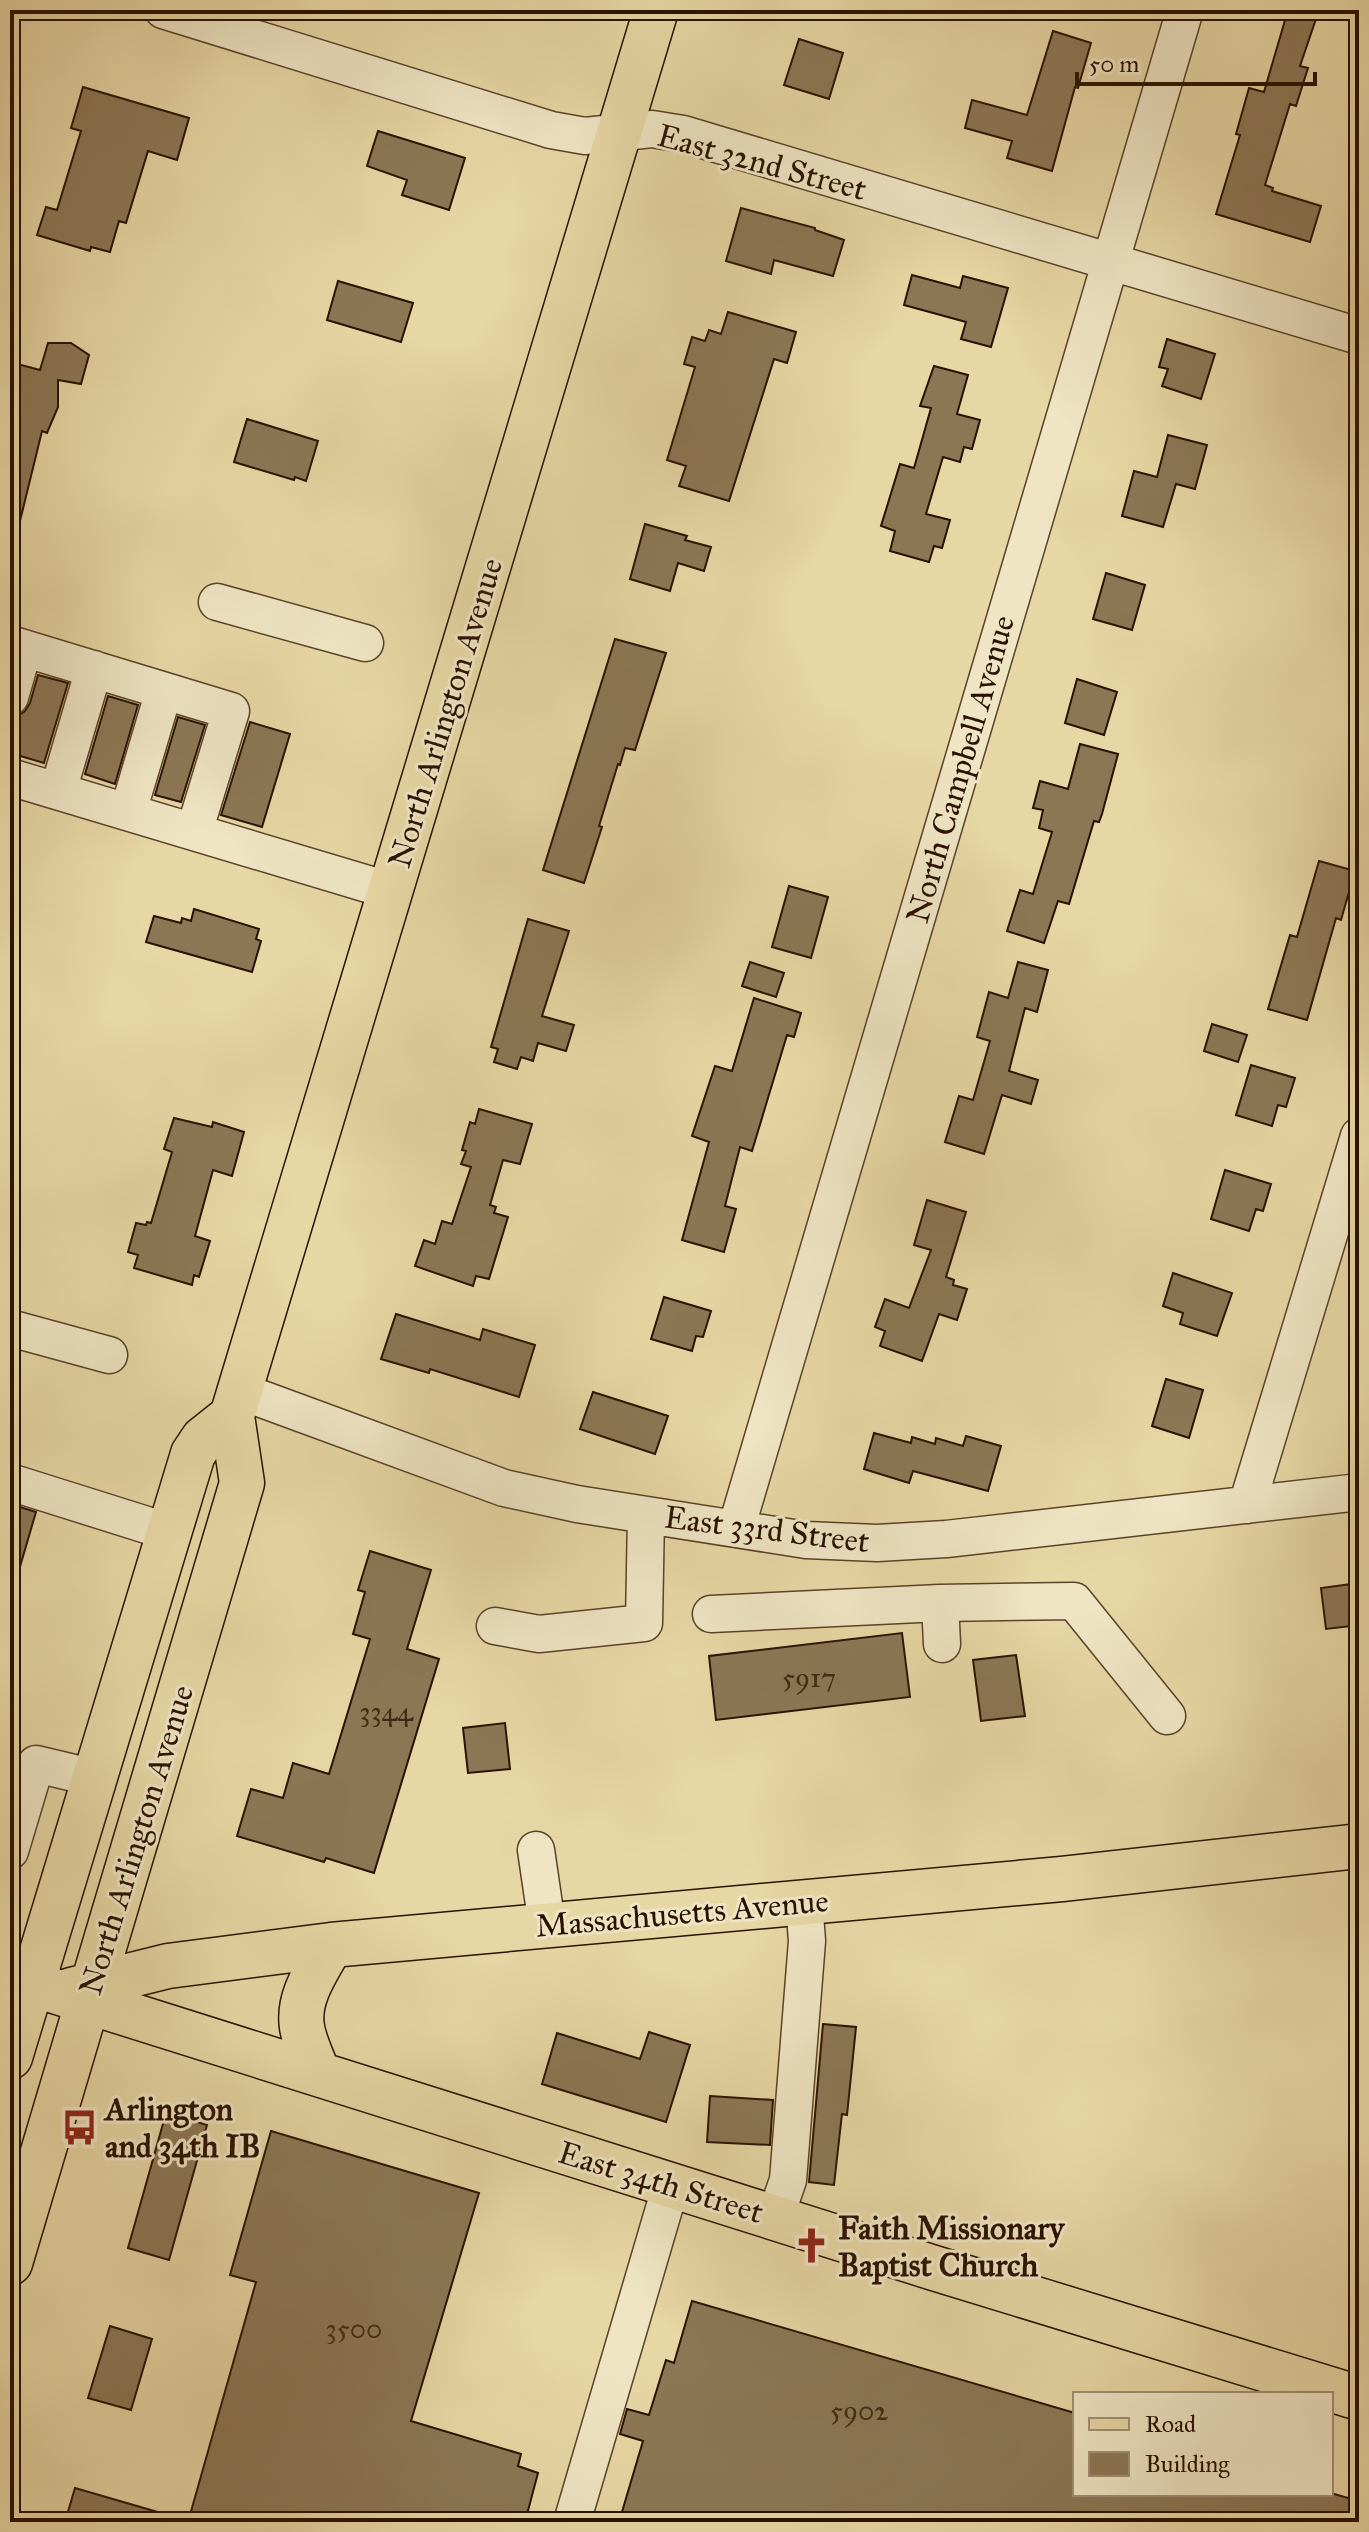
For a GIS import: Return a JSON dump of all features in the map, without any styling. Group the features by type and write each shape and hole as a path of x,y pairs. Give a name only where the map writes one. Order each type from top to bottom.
{"main road":[{"name":"North Arlington Avenue","path":"10,2057 46,1993 242,1483 236,1404 656,10"},
{"name":"North Arlington Avenue","path":"10,2263 46,1993 95,1778 197,1447 236,1404"},
{"name":"Massachusetts Avenue","path":"46,1993 168,1966 331,1945 1062,1879 1359,1846"},
{"path":"318,2074 302,2029 302,2009 311,1981 331,1945"},
{"name":"East 34th Street","path":"46,1993 318,2074 1359,2398"}],"street":[{"name":"East 32nd Street","path":"163,10 551,130 585,136 652,129 683,134 1359,336"},
{"name":"North Campbell Avenue","path":"736,1529 1185,10"},
{"path":"217,602 365,643"},
{"path":"10,697 17,646 231,711 194,832"},
{"path":"58,791 94,669"},
{"path":"128,812 164,691"},
{"path":"10,777 391,891"},
{"path":"1247,1505 1359,1136"},
{"path":"10,1328 109,1355"},
{"name":"East 33rd Street","path":"236,1404 504,1488 646,1515 806,1540 877,1543 946,1539 1359,1492"},
{"path":"10,1482 169,1532"},
{"path":"495,1626 539,1634 644,1623 646,1515"},
{"path":"711,1614 940,1603 1074,1601 1167,1716"},
{"path":"940,1603 942,1644"},
{"path":"10,1851 36,1764 95,1778"},
{"path":"536,1850 547,1925"},
{"path":"775,2218 788,2180 807,1941 804,1902"},
{"path":"572,2522 671,2185"}],"building":[{"path":"1288,10 1319,10 1300,66 1308,68 1296,106 1290,104 1265,185 1273,188 1272,191 1321,206 1310,242 1216,214 1240,135 1236,134 1249,88 1264,92"},
{"path":"1053,31 1091,43 1078,88 1075,87 1052,171 1007,158 1012,141 965,128 972,100 1027,115"},
{"path":"799,39 843,53 829,99 784,85"},
{"path":"83,87 189,118 177,160 148,151 126,223 119,221 110,252 91,247 90,251 37,235 46,207 57,210 81,131 71,128"},
{"path":"378,131 465,158 449,210 402,195 407,180 367,166"},
{"path":"741,208 815,228 844,240 833,276 774,260 771,274 726,261"},
{"path":"912,275 960,288 963,276 1008,288 991,347 961,339 966,322 904,305"},
{"path":"338,281 413,303 401,342 327,320"},
{"path":"728,312 796,332 787,363 774,359 729,501 679,486 686,466 667,460 695,367 684,364 692,337 705,341 709,330 721,334"},
{"path":"1167,339 1215,354 1201,399 1162,386 1168,369 1159,367"},
{"path":"48,343 71,343 89,355 81,384 58,380 58,407 47,433 42,431 20,521 10,520 10,362 40,370"},
{"path":"934,366 968,375 957,414 980,420 972,449 964,447 960,462 943,457 926,514 950,520 942,548 934,546 929,562 890,551 895,531 881,526 900,464 914,468 931,408 920,406"},
{"path":"247,419 318,441 306,481 234,462"},
{"path":"1168,435 1207,445 1195,489 1176,484 1163,527 1122,516 1134,471 1157,477"},
{"path":"645,524 687,536 685,540 711,547 704,571 678,563 670,591 630,579"},
{"path":"1106,573 1145,585 1132,630 1093,619"},
{"path":"615,639 666,653 635,750 625,748 618,764 584,883 543,870"},
{"path":"38,675 68,683 44,763 10,753 18,716 30,703"},
{"path":"1077,679 1117,692 1104,735 1065,723"},
{"path":"108,696 138,705 115,784 85,774"},
{"path":"178,717 205,725 181,802 155,795"},
{"path":"250,722 290,734 262,827 221,815"},
{"path":"1080,744 1118,754 1102,814 1099,822 1094,821 1069,904 1058,901 1044,943 1007,931 1020,890 1033,894 1052,832 1039,828 1043,810 1033,808 1040,781 1068,789"},
{"path":"1319,861 1355,871 1341,920 1336,918 1307,1020 1268,1009 1290,935 1297,937"},
{"path":"789,886 828,897 811,958 772,947"},
{"path":"194,909 259,929 256,939 261,941 252,972 146,942 154,916 181,923 182,918 191,921"},
{"path":"528,919 569,931 542,1016 574,1025 566,1051 538,1043 533,1061 521,1057 517,1069 494,1062 498,1049 491,1047"},
{"path":"750,962 784,973 776,997 742,986"},
{"path":"1018,962 1048,970 1037,1012 1025,1008 1009,1071 1038,1080 1031,1104 1002,1095 984,1154 945,1142 959,1096 973,1100 990,1041 977,1037 989,992 1008,998"},
{"path":"754,998 801,1013 794,1037 787,1035 752,1151 740,1147 725,1206 736,1209 724,1252 682,1240 709,1142 692,1136 715,1066 732,1071"},
{"path":"1212,1024 1247,1035 1238,1062 1204,1051"},
{"path":"1251,1065 1295,1078 1286,1107 1278,1105 1272,1126 1236,1115"},
{"path":"479,1109 532,1124 520,1164 503,1160 490,1205 496,1207 494,1213 508,1217 489,1279 476,1276 473,1286 415,1266 424,1240 435,1244 442,1221 452,1224 471,1167 461,1164 466,1151 462,1150 470,1122 475,1124"},
{"path":"174,1118 212,1127 213,1122 244,1132 232,1176 213,1170 195,1236 210,1241 199,1277 194,1275 192,1285 134,1268 138,1255 128,1252 136,1223 151,1223 172,1152 164,1149"},
{"path":"1225,1170 1271,1184 1263,1211 1256,1209 1249,1231 1211,1219"},
{"path":"927,1200 966,1212 946,1277 954,1280 953,1285 967,1289 957,1320 939,1314 922,1361 880,1346 885,1331 875,1327 885,1299 909,1308 931,1250 914,1245"},
{"path":"1173,1273 1232,1293 1217,1336 1180,1324 1183,1313 1163,1306"},
{"path":"664,1297 711,1311 703,1337 696,1336 692,1351 651,1339"},
{"path":"396,1314 480,1340 483,1329 535,1345 519,1397 430,1369 429,1373 381,1359"},
{"path":"1166,1379 1203,1390 1189,1438 1152,1426"},
{"path":"593,1392 668,1416 655,1454 580,1429"},
{"path":"874,1433 911,1443 912,1437 935,1444 936,1438 963,1446 966,1436 1001,1446 988,1491 913,1471 909,1483 864,1469"},
{"path":"10,1504 36,1512 17,1577 10,1576"},
{"path":"370,1551 431,1570 407,1649 439,1659 374,1873 326,1858 324,1862 237,1836 251,1789 283,1798 293,1763 329,1774 370,1639 353,1634 365,1592 358,1590"},
{"path":"1359,1583 1359,1625 1326,1629 1321,1588"},
{"path":"902,1633 910,1697 716,1720 709,1656"},
{"path":"1016,1655 1025,1716 981,1721 973,1660"},
{"path":"505,1723 510,1769 468,1773 463,1728"},
{"path":"823,2024 856,2027 847,2115 842,2114 834,2185 809,2182"},
{"path":"649,2032 690,2045 666,2122 542,2084 557,2033 640,2059"},
{"path":"710,2096 773,2100 770,2145 707,2142"},
{"path":"166,2113 207,2125 169,2260 128,2248"},
{"path":"271,2131 479,2193 411,2421 521,2454 518,2466 538,2473 525,2522 188,2522 256,2282 230,2275"},
{"path":"692,2301 1073,2412 1073,2496 1334,2494 1359,2501 1359,2522 619,2522 643,2441 620,2434 627,2409 649,2415 666,2360 674,2363"},
{"path":"110,2326 152,2339 131,2410 88,2398"},
{"path":"75,2488 168,2515 167,2522 65,2522"}],"place":[{"name":"Arlington and 34th IB","path":"79,2127"},
{"name":"Faith Missionary Baptist Church","path":"812,2246"}]}
